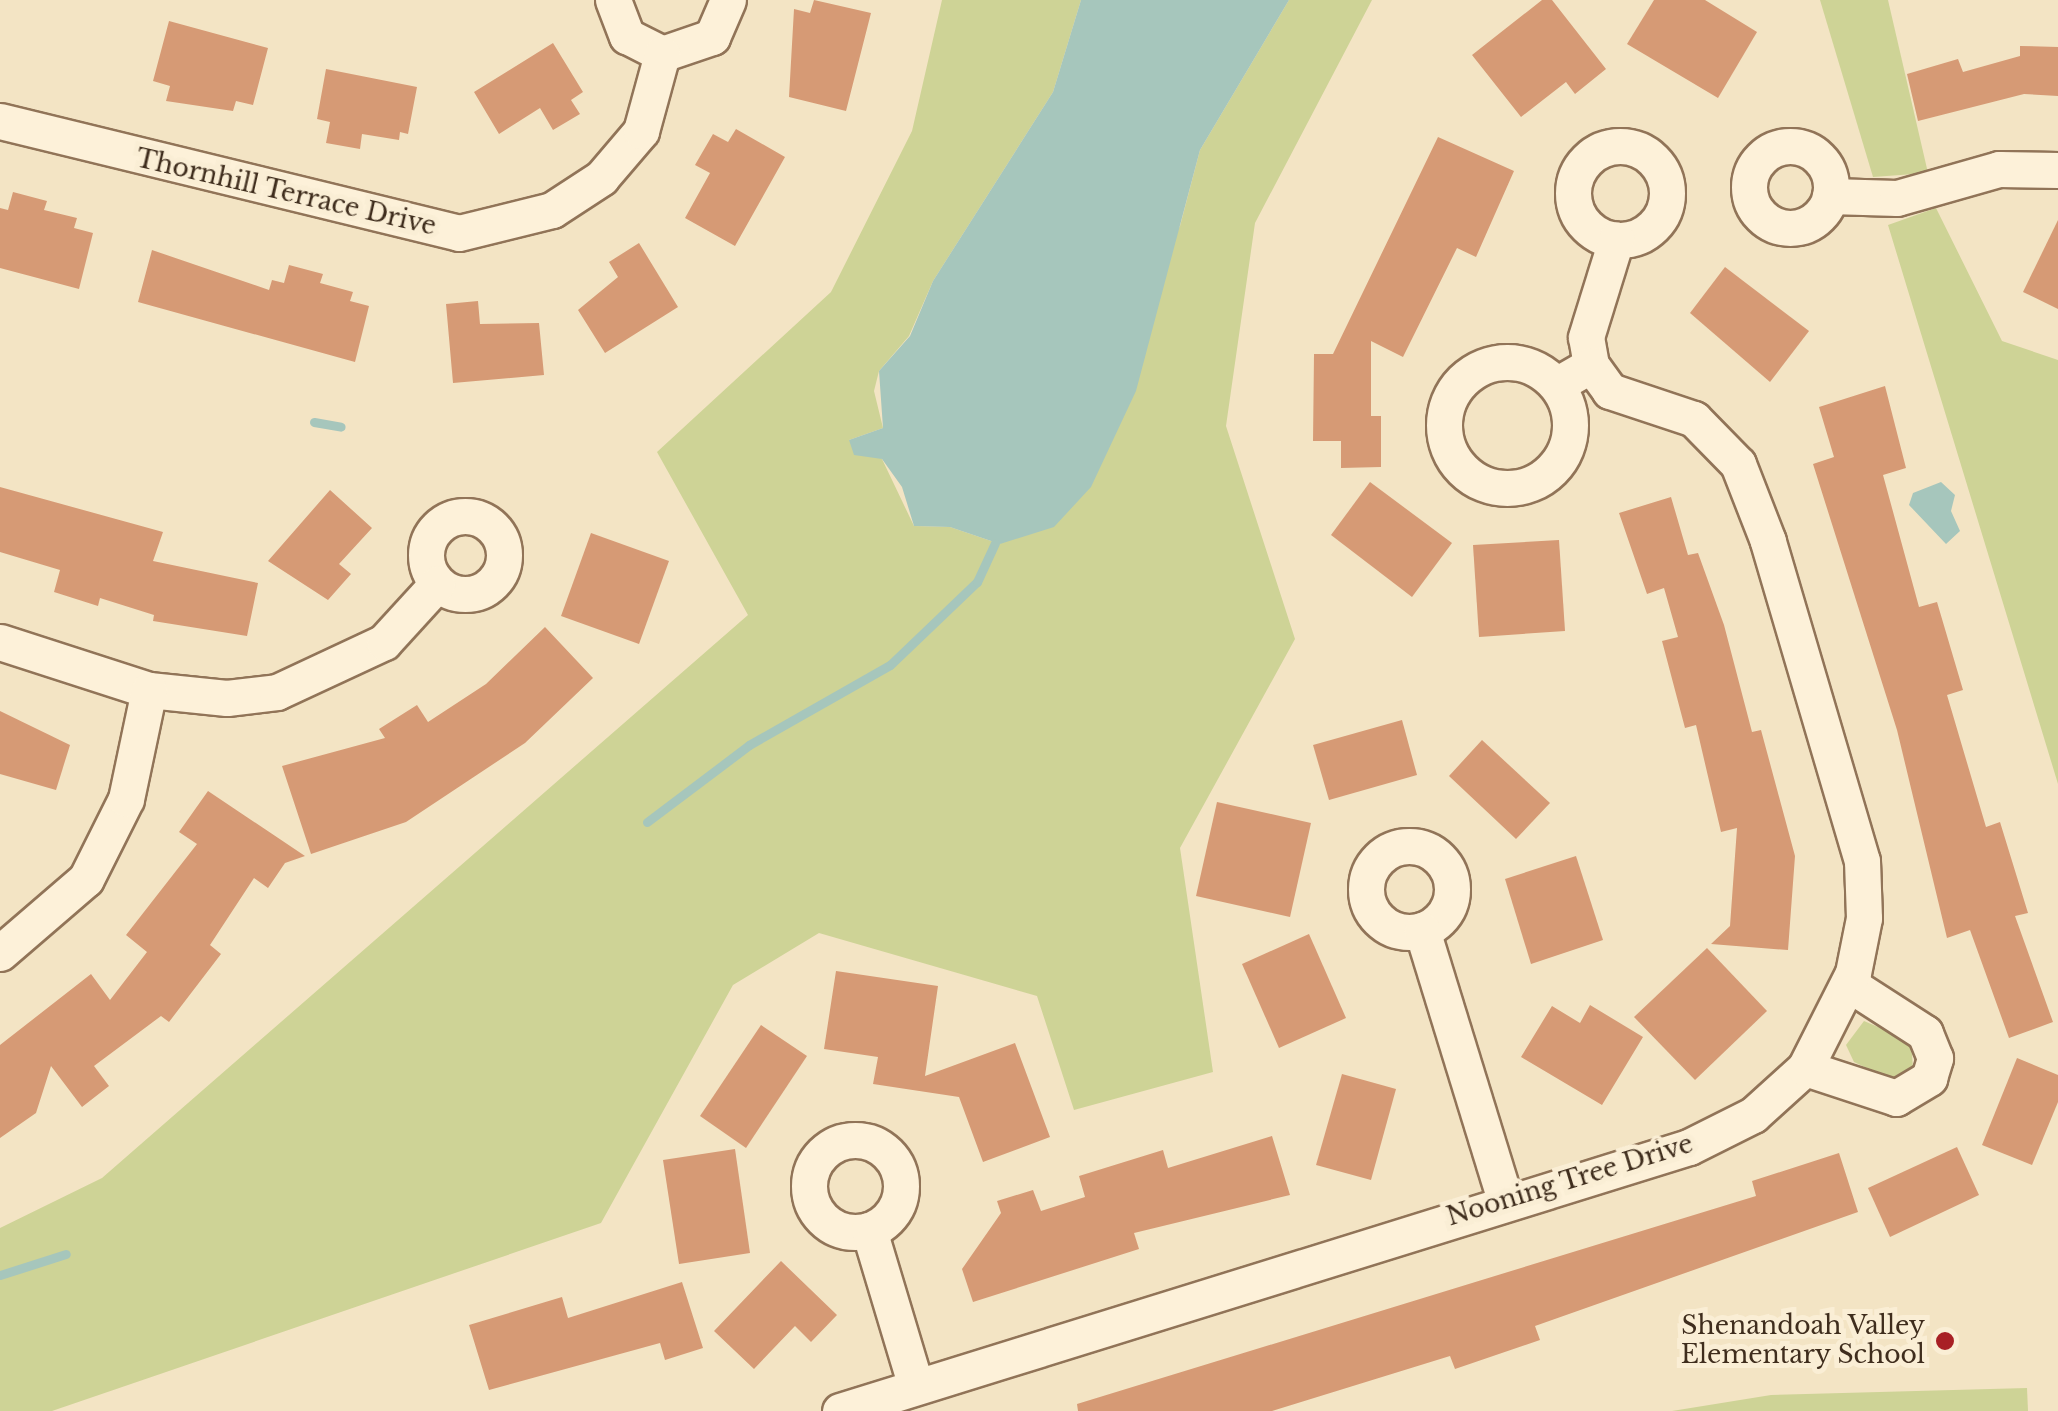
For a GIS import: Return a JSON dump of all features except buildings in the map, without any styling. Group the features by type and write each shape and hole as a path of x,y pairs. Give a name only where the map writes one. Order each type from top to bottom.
{"street":[{"path":"613,0 628,36 662,54 712,37 728,0"},
{"name":"Thornhill Terrace Drive","path":"0,121 459,233 552,210 600,178 641,131 662,54"},
{"path":"1830,196 1896,198 1998,169 2058,170"},
{"path":"1556,385 1590,365 1586,337 1616,240"},
{"name":"Nooning Tree Drive","path":"840,1411 915,1384 1505,1200 1689,1148 1753,1115 1804,1068 1849,984 1864,918 1862,861 1768,541 1738,464 1694,418 1610,390 1590,365"},
{"path":"0,642 148,690 227,698 318,678 384,642 437,584"},
{"path":"0,952 86,879 126,799 148,690"},
{"path":"1422,930 1505,1200"},
{"path":"1804,1068 1896,1098 1930,1078 1935,1058 1925,1033 1849,984"},
{"path":"868,1230 915,1384"}],"green space":[{"path":"942,0 1081,0 1053,92 933,281 909,336 879,371 874,391 883,428 849,440 882,459 914,526 950,527 1000,544 1180,226 1200,150 1289,0 1372,0 1255,223 1226,426 1295,639 1180,848 1213,1072 1074,1110 1037,996 819,933 733,985 601,1223 52,1411 0,1411 0,1228 102,1178 748,615 657,452 831,292 912,131"},
{"path":"1820,0 1888,0 1928,173 1873,177"},
{"path":"1936,208 2002,341 2058,360 2058,784 1888,225"},
{"path":"1864,1021 1911,1041 1913,1069 1890,1079 1854,1062 1846,1045"},
{"path":"2027,1388 2028,1411 1672,1411 1771,1395"}],"water":[{"path":"1081,0 1289,0 1200,150 1136,391 1091,487 1054,527 1000,544 950,527 914,526 902,487 882,459 854,455 849,440 883,428 879,371 910,336 933,281 1053,92"},
{"path":"1941,482 1955,495 1951,511 1960,531 1946,544 1909,505 1913,493"}],"waterway":[{"path":"314,422 341,427"},
{"path":"647,822 749,745 890,665 977,582 995,543"},
{"path":"0,1275 66,1254"}],"place":[{"name":"Shenandoah Valley Elementary School","path":"1945,1341"}]}
